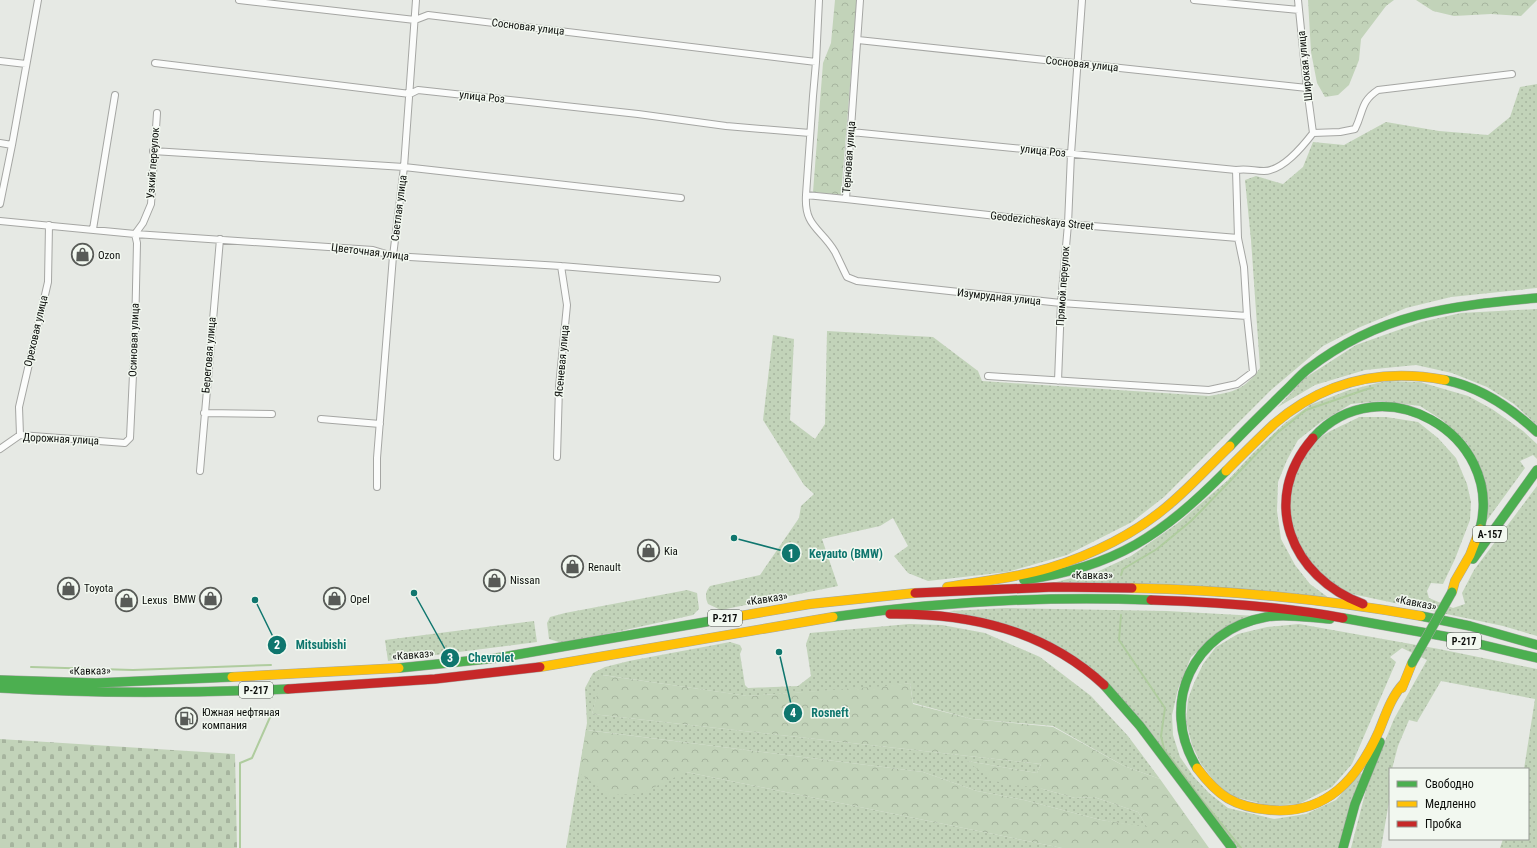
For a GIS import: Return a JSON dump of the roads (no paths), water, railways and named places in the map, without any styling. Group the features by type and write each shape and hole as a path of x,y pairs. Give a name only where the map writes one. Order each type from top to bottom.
{"main road":[{"path":"921,592 1029,573 1059,565 1098,548 1148,521 1171,503 1307,370 1353,339 1382,326 1447,308 1537,298"},
{"path":"921,592 1062,574 1090,566 1118,555 1166,525 1188,507 1278,420 1301,403 1329,389 1362,378 1395,374 1457,382 1480,391 1509,408 1537,432"},
{"path":"1378,608 1339,594 1326,585 1311,571 1299,555 1291,539 1286,516 1288,481 1294,465 1304,450 1316,436 1330,424 1344,415 1366,408 1388,407 1409,410 1427,417 1446,428 1458,439 1470,456 1478,476 1481,491 1483,506 1482,519 1472,552 1456,577 1452,592"},
{"name":"А-157","path":"1343,848 1355,804 1412,664 1452,592 1482,545 1537,470"},
{"name":"«Кавказ»","path":"0,680 43,683 170,681 380,670 450,664 790,607 836,601 921,592 1046,587 1126,587 1239,593 1378,608 1451,622 1537,645"},
{"name":"«Кавказ»","path":"0,688 101,693 169,694 362,685 444,679 580,662 705,638 839,615 951,604 1044,599 1168,601 1269,608 1320,614 1350,620"},
{"path":"839,615 915,613 940,614 995,624 1023,634 1046,645 1075,662 1094,676 1116,697 1140,725 1232,848"},
{"path":"1350,620 1279,616 1258,619 1241,625 1223,635 1201,654 1192,669 1184,694 1180,723 1188,751 1203,776 1215,790 1230,801 1262,809 1284,811 1303,808 1338,790 1360,767 1371,749 1393,697 1404,683"},
{"name":"Р-217","path":"1350,620 1451,638 1537,658"},
{"path":"654,631 635,638 596,646 590,649 589,653 596,655 682,639 705,638"},
{"path":"493,658 508,659 552,653 559,657 556,661 527,665 505,671"}],"street":[{"path":"0,204 38,0"},
{"name":"Сосновая улица","path":"239,0 415,20 428,15 816,62"},
{"name":"Светлая улица","path":"377,487 377,458 393,256 404,167 416,0"},
{"path":"806,195 819,0"},
{"name":"Терновая улица","path":"806,195 846,199 860,0"},
{"name":"Прямой переулок","path":"1058,381 1061,303 1068,224 1071,154 1082,0"},
{"path":"1194,0 1299,10"},
{"name":"Широкая улица","path":"1298,0 1313,132"},
{"name":"Сосновая улица","path":"858,40 1307,88"},
{"path":"0,61 26,64"},
{"name":"улица Роз","path":"155,64 410,94 418,90 638,114 726,126 810,133"},
{"path":"1313,132 1340,132 1355,129 1360,119 1364,102 1378,90 1512,74"},
{"path":"93,229 115,95"},
{"name":"Узкий переулок","path":"135,234 143,223 151,204 157,113"},
{"name":"улица Роз","path":"851,132 1236,170 1246,169 1264,171 1275,169 1292,156 1313,132"},
{"path":"0,143 12,145"},
{"path":"154,151 404,167 681,198"},
{"path":"988,376 1209,390 1237,384 1253,372 1244,267 1238,238 1236,170"},
{"name":"Изумрудная улица","path":"806,195 805,207 810,221 834,251 847,277 857,281 1061,303 1247,316"},
{"name":"Geodezicheskaya Street","path":"846,199 1068,224 1238,238"},
{"name":"Цветочная улица","path":"0,221 135,234 373,250 393,256 561,266 717,279"},
{"name":"Ореховая улица","path":"20,436 18,407 48,282 49,225"},
{"name":"Осиновая улица","path":"125,443 130,438 132,398 136,250 135,234"},
{"name":"Береговая улица","path":"200,471 220,239"},
{"name":"Ясеневая улица","path":"557,457 559,387 567,305 561,266"},
{"path":"204,413 272,414"},
{"path":"321,419 380,424"},
{"name":"Дорожная улица","path":"0,449 20,436 125,443"}],"waterway":[{"path":"1121,575 1123,569 1157,549 1191,521 1277,433 1306,410 1373,388"},
{"path":"1121,615 1119,640 1165,708 1161,736 1164,749 1202,800 1241,848"},
{"path":"31,667 133,670 271,665"},
{"path":"240,848 240,763 252,758 271,715"}],"place":[{"name":"Ozon","path":"83,255"},
{"name":"Keyauto (BMW)","path":"734,538"},
{"name":"Kia","path":"649,551"},
{"name":"Renault","path":"572,567"},
{"name":"Nissan","path":"495,580"},
{"name":"Toyota","path":"68,588"},
{"name":"Chevrolet","path":"414,593"},
{"name":"BMW","path":"211,599"},
{"name":"Opel","path":"334,599"},
{"name":"Lexus","path":"127,600"},
{"name":"Mitsubishi","path":"255,600"},
{"name":"Rosneft","path":"779,652"},
{"name":"Южная нефтяная компания","path":"186,718"}]}
